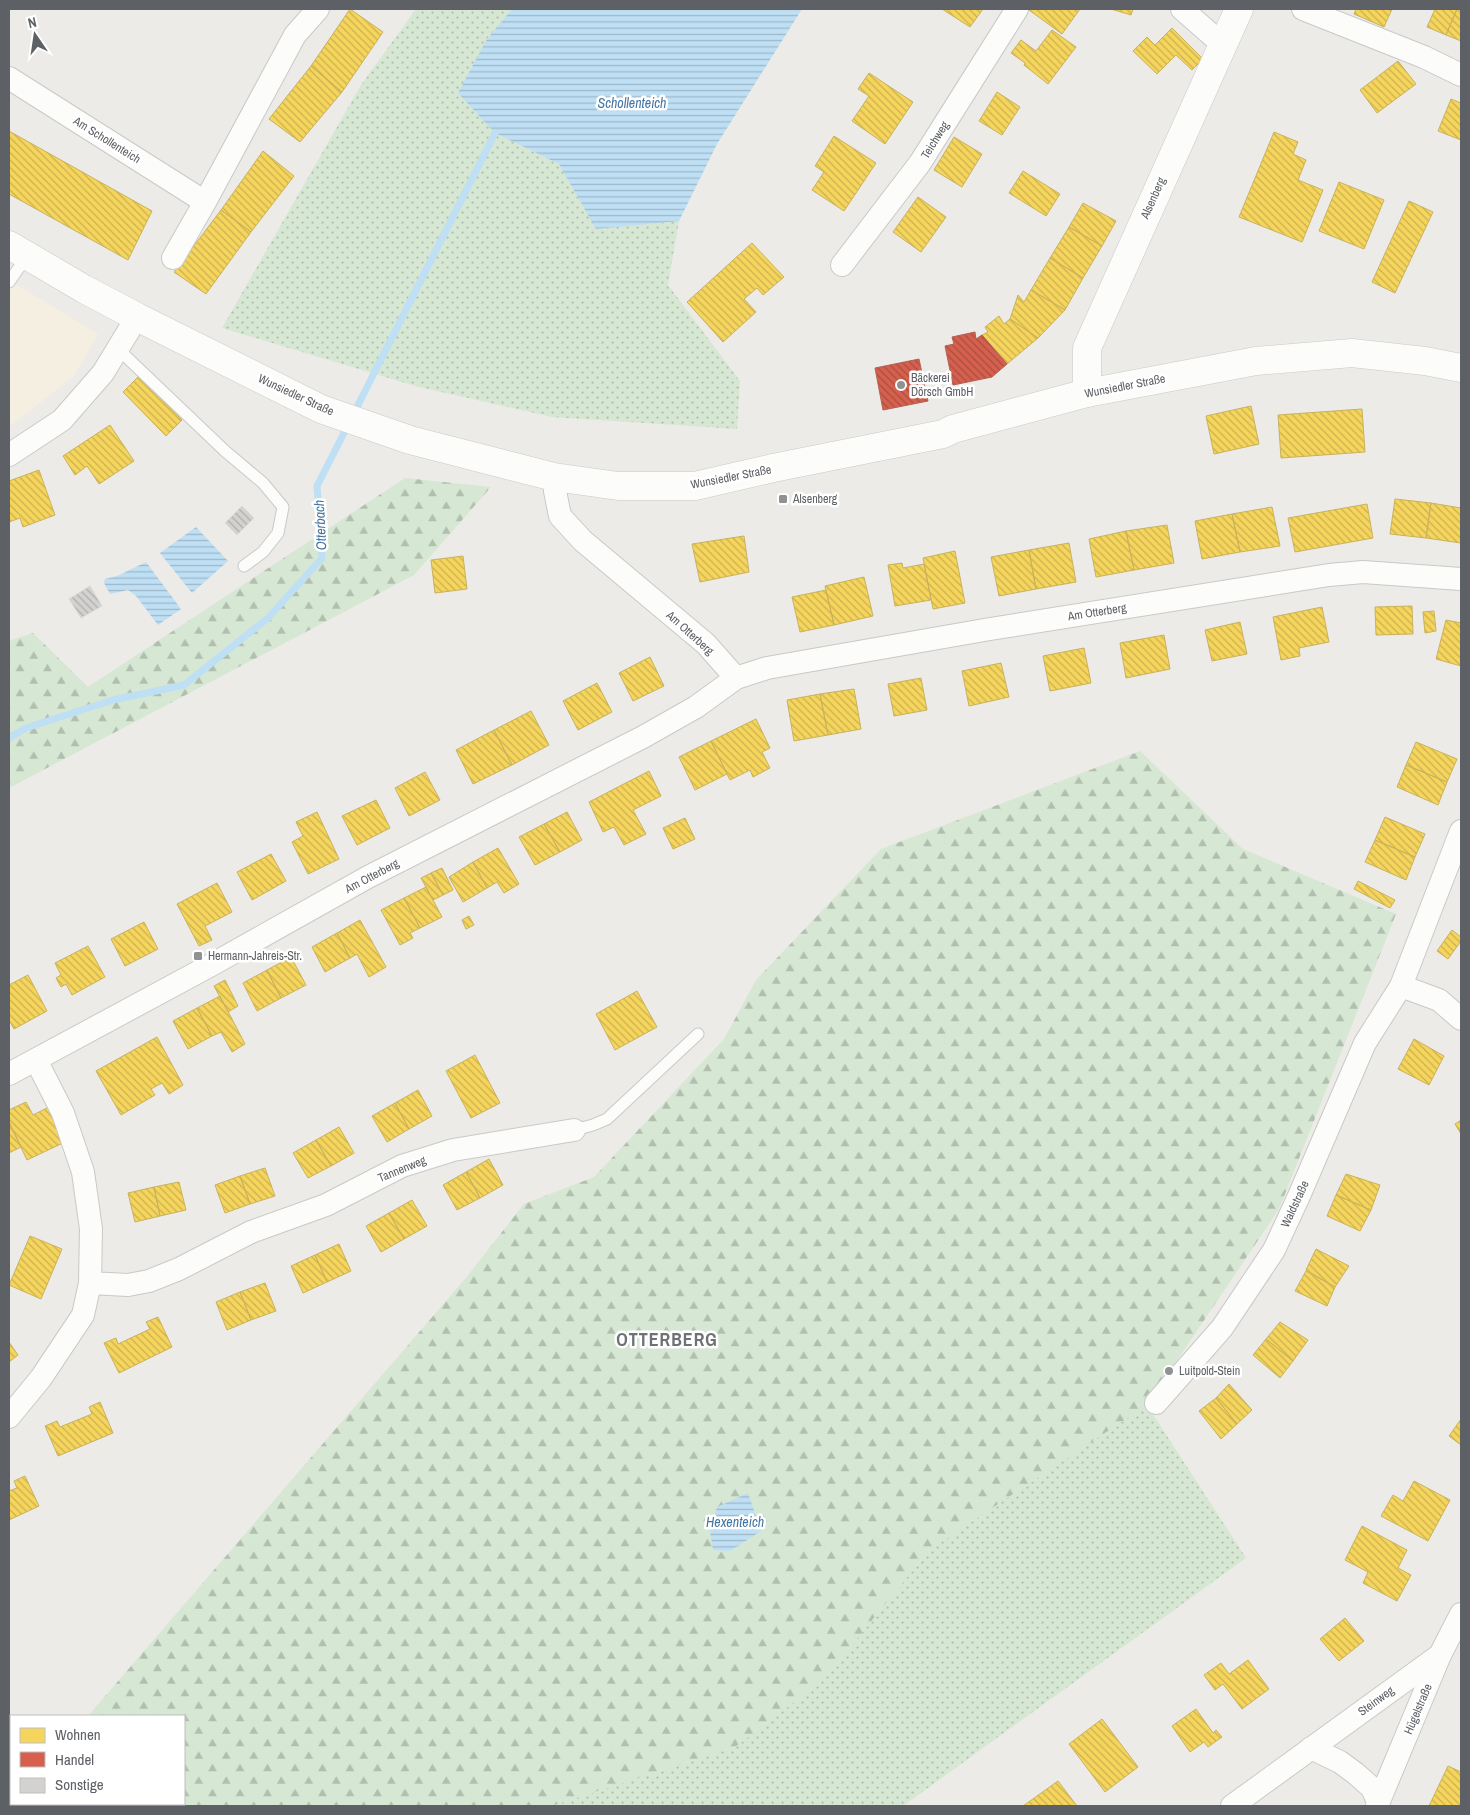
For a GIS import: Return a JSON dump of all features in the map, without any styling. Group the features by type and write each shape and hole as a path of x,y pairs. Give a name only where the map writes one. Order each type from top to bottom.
{"main road":[{"name":"Alsenberg","path":"1087,393 1087,348 1239,9"},
{"name":"Wunsiedler Straße","path":"18,250 84,289 137,317 321,409 410,440 554,477 618,486 695,486 943,434 953,429 1087,393 1256,361 1352,353 1425,361 1461,368"}],"street":[{"path":"173,258 295,35 318,9"},
{"name":"Teichweg","path":"842,265 920,163 1017,9"},
{"path":"1182,9 1223,45"},
{"path":"1303,9 1424,57 1461,75"},
{"name":"Am Schollenteich","path":"9,78 205,202"},
{"path":"9,455 62,420 103,373 137,317"},
{"name":"Am Otterberg","path":"554,477 560,516 577,535 706,644 736,678"},
{"name":"Am Otterberg","path":"9,1074 368,877 643,737 696,707 736,678 767,668 990,629 1329,575 1363,572 1461,579"},
{"name":"Waldstraße","path":"1156,1404 1222,1328 1274,1250 1365,1043 1401,986 1461,831"},
{"path":"1401,986 1439,1000 1461,1019"},
{"path":"9,1417 42,1378 83,1315 90,1283 91,1229 83,1172 63,1113 36,1060"},
{"name":"Tannenweg","path":"90,1283 128,1285 149,1281 251,1232 326,1204 402,1166 453,1150 574,1130"},
{"name":"Hügelstraße","path":"1377,1804 1440,1655 1461,1614"},
{"name":"Steinweg","path":"1232,1806 1440,1655"},
{"path":"1311,1748 1340,1762 1355,1773 1372,1788 1377,1804"}],"lane":[{"path":"9,282 18,250"},
{"path":"118,349 225,451 263,483 282,507 278,533 263,552 244,566"},
{"name":"Tannenweg","path":"574,1130 593,1126 607,1119 698,1034"}],"shaded area":[{"path":"9,280 98,334 74,376 9,427"}],"green space":[{"path":"416,9 512,9 487,39 495,133 559,164 596,228 679,221 668,285 740,381 737,429 552,417 415,386 222,328 361,85"},
{"path":"405,478 491,487 414,575 9,788 9,641 33,633 88,687"},
{"path":"1140,751 1243,849 1396,914 1279,1209 1147,1405 929,1550 824,1679 735,1747 551,1806 9,1806 10,1789 10,1805 185,1805 185,1715 89,1715 465,1279 524,1204 594,1177 724,1039 756,980 881,849"},
{"path":"1147,1405 1246,1558 903,1806 551,1806 735,1747 824,1679 929,1550"}],"water":[{"name":"Schollenteich","path":"512,9 802,9 717,144 679,221 596,229 559,164 495,133 458,93 487,39"},
{"path":"196,527 228,561 192,593 160,553"},
{"path":"146,562 181,609 158,625 136,596 128,590 110,594 104,583 105,579 117,576"},
{"name":"Hexenteich","path":"748,1493 761,1531 730,1551 713,1550 710,1531 717,1507"}],"building: Wohnen":[{"path":"350,9 383,32 342,92 311,66"},
{"path":"942,9 983,9 970,27"},
{"path":"1030,9 1080,9 1062,34"},
{"path":"1111,9 1133,9 1131,15"},
{"path":"1356,9 1392,9 1384,27 1354,14"},
{"path":"1435,9 1457,9 1446,35 1427,27"},
{"path":"1457,9 1461,9 1461,41 1446,35"},
{"path":"1172,28 1203,59 1192,70 1176,55 1157,74 1133,51 1147,37 1155,45"},
{"path":"1052,30 1076,47 1048,84 1011,53 1021,40 1036,51"},
{"path":"1398,61 1416,84 1377,113 1360,90"},
{"path":"311,66 342,92 300,142 269,119"},
{"path":"869,73 913,102 885,144 852,121 869,96 858,89"},
{"path":"997,92 1020,107 1002,135 979,121"},
{"path":"1451,99 1461,103 1461,140 1438,131"},
{"path":"9,131 152,211 128,260 9,194"},
{"path":"1274,132 1298,142 1293,154 1306,160 1298,180 1323,190 1302,242 1239,217"},
{"path":"834,136 876,163 844,211 812,190 824,172 815,166"},
{"path":"954,137 982,154 962,187 934,170"},
{"path":"263,151 294,176 251,232 221,210"},
{"path":"1023,171 1060,194 1046,216 1009,193"},
{"path":"1339,182 1384,200 1364,249 1319,231"},
{"path":"918,197 946,217 921,252 893,232"},
{"path":"1409,201 1433,212 1395,293 1372,282"},
{"path":"1083,203 1116,221 1102,246 1069,227"},
{"path":"221,210 251,232 206,294 174,272"},
{"path":"1069,227 1102,246 1083,278 1050,258"},
{"path":"752,243 784,277 763,295 757,288 744,299 756,312 723,342 687,302"},
{"path":"1050,258 1083,278 1065,310 1031,290"},
{"path":"1031,290 1065,310 1038,338 1010,319 1018,295 1024,302"},
{"path":"999,316 1004,324 1010,319 1038,338 1007,364 982,335 988,332 985,327"},
{"path":"139,376 182,420 166,436 123,392"},
{"path":"1251,406 1259,444 1214,454 1206,416"},
{"path":"1362,409 1365,452 1281,458 1278,415"},
{"path":"110,425 134,461 99,484 87,466 75,475 63,456"},
{"path":"39,470 55,515 23,527 20,518 9,522 9,481"},
{"path":"1395,499 1431,503 1426,538 1390,534"},
{"path":"1431,503 1461,508 1461,543 1426,538"},
{"path":"1367,504 1373,538 1295,552 1288,518"},
{"path":"1272,507 1280,546 1240,552 1232,514"},
{"path":"1232,514 1240,552 1202,559 1195,521"},
{"path":"1167,525 1174,563 1134,570 1126,531"},
{"path":"1126,531 1134,570 1096,577 1089,539"},
{"path":"744,536 749,572 700,582 692,544"},
{"path":"1069,543 1076,582 1036,589 1029,550"},
{"path":"1029,550 1036,589 999,596 991,557"},
{"path":"955,551 965,603 933,609 923,558"},
{"path":"463,556 467,589 435,593 431,560"},
{"path":"902,563 903,568 924,564 931,600 895,606 888,565"},
{"path":"864,577 873,616 834,625 825,586"},
{"path":"826,590 834,625 800,632 792,597"},
{"path":"1412,606 1413,634 1376,635 1375,607"},
{"path":"1322,607 1329,642 1299,648 1300,656 1281,660 1273,617"},
{"path":"1434,611 1436,631 1425,633 1423,612"},
{"path":"1446,620 1461,623 1461,666 1436,659"},
{"path":"1240,622 1247,654 1212,661 1205,630"},
{"path":"1164,635 1170,669 1126,678 1120,643"},
{"path":"1084,648 1091,683 1050,691 1043,656"},
{"path":"650,657 664,686 633,701 619,673"},
{"path":"1001,663 1009,697 969,706 962,671"},
{"path":"921,678 927,710 894,716 888,684"},
{"path":"597,683 612,712 578,730 563,701"},
{"path":"854,689 861,729 828,735 820,694"},
{"path":"820,694 828,735 794,741 787,700"},
{"path":"531,711 549,745 512,765 494,730"},
{"path":"756,719 770,748 762,752 770,768 753,777 750,770 730,780 711,741"},
{"path":"494,730 512,765 473,784 456,750"},
{"path":"711,741 727,774 695,790 679,757"},
{"path":"1416,742 1457,759 1447,782 1406,765"},
{"path":"1406,765 1447,782 1438,805 1397,787"},
{"path":"649,771 661,796 633,810 646,834 624,845 614,827 603,832 589,802"},
{"path":"425,772 440,800 409,816 395,788"},
{"path":"376,800 390,828 357,845 342,816"},
{"path":"317,812 339,859 308,874 292,842 303,836 296,822"},
{"path":"567,812 582,840 560,852 544,824"},
{"path":"1385,817 1425,834 1415,857 1375,840"},
{"path":"685,818 695,839 673,849 663,828"},
{"path":"544,824 560,852 535,865 519,837"},
{"path":"1375,840 1415,857 1406,880 1365,862"},
{"path":"498,848 519,884 504,893 497,882 487,888 473,862"},
{"path":"271,854 286,881 252,900 237,872"},
{"path":"473,862 487,888 463,902 449,877"},
{"path":"442,868 453,890 443,895 431,873"},
{"path":"431,873 443,895 433,900 421,878"},
{"path":"1358,881 1395,900 1390,908 1354,889"},
{"path":"217,883 232,912 205,926 212,940 199,946 177,904"},
{"path":"426,887 442,917 420,928 404,898"},
{"path":"404,898 420,928 410,933 413,938 400,945 381,910"},
{"path":"469,916 474,925 466,929 462,920"},
{"path":"360,920 386,967 369,977 357,954 350,958 337,933"},
{"path":"144,922 158,949 125,966 111,939"},
{"path":"1452,930 1461,937 1461,941 1448,959 1437,951"},
{"path":"337,933 350,958 325,972 312,947"},
{"path":"88,946 105,977 72,995 66,984 61,987 56,978 61,975 55,963"},
{"path":"291,957 306,985 281,998 267,970"},
{"path":"267,970 281,998 257,1011 243,983"},
{"path":"28,975 47,1011 14,1029 9,1020 9,985"},
{"path":"225,980 238,1006 228,1012 214,986"},
{"path":"637,991 657,1027 615,1050 596,1014"},
{"path":"220,996 245,1044 232,1052 221,1032 212,1036 197,1008"},
{"path":"197,1008 212,1036 188,1049 173,1021"},
{"path":"157,1037 183,1085 169,1094 162,1083 151,1089 155,1095 121,1115 96,1071"},
{"path":"1414,1039 1444,1056 1429,1085 1398,1069"},
{"path":"475,1055 500,1103 471,1118 446,1071"},
{"path":"418,1090 432,1116 409,1129 395,1103"},
{"path":"26,1102 33,1115 49,1107 65,1142 27,1160 9,1122 9,1110"},
{"path":"395,1103 409,1129 387,1142 372,1116"},
{"path":"1461,1120 1461,1134 1455,1124"},
{"path":"9,1122 21,1147 9,1153"},
{"path":"339,1127 354,1153 331,1166 316,1140"},
{"path":"316,1140 331,1166 308,1178 293,1153"},
{"path":"489,1159 503,1185 480,1198 466,1172"},
{"path":"265,1168 275,1196 250,1204 240,1176"},
{"path":"466,1172 480,1198 457,1210 443,1185"},
{"path":"1346,1174 1380,1185 1371,1210 1336,1195"},
{"path":"240,1176 250,1204 225,1213 215,1185"},
{"path":"179,1182 186,1210 160,1216 154,1187"},
{"path":"154,1187 160,1216 135,1222 128,1193"},
{"path":"1336,1195 1371,1210 1360,1231 1327,1216"},
{"path":"412,1200 427,1226 404,1239 389,1213"},
{"path":"389,1213 404,1239 381,1252 366,1226"},
{"path":"30,1236 62,1249 41,1299 9,1285"},
{"path":"339,1244 351,1271 327,1282 315,1255"},
{"path":"1316,1249 1349,1266 1335,1287 1306,1270"},
{"path":"315,1255 327,1282 303,1293 291,1266"},
{"path":"1306,1271 1335,1287 1327,1306 1295,1291"},
{"path":"265,1283 276,1311 251,1320 240,1292"},
{"path":"240,1292 251,1320 227,1330 216,1302"},
{"path":"158,1317 172,1347 119,1373 104,1343 116,1338 118,1344 150,1329 146,1322"},
{"path":"1280,1322 1308,1340 1293,1361 1266,1339"},
{"path":"1266,1339 1293,1361 1280,1378 1253,1355"},
{"path":"9,1342 18,1355 9,1362"},
{"path":"1229,1384 1252,1410 1237,1424 1216,1398"},
{"path":"1216,1398 1237,1424 1221,1439 1199,1411"},
{"path":"100,1402 113,1433 58,1456 45,1426 57,1421 60,1427 92,1414 89,1407"},
{"path":"1461,1419 1461,1445 1449,1436"},
{"path":"25,1476 39,1506 9,1520 9,1491 17,1488 14,1481"},
{"path":"1414,1481 1450,1500 1428,1541 1381,1516 1393,1495 1403,1501"},
{"path":"1362,1526 1407,1550 1398,1568 1411,1575 1397,1601 1363,1583 1368,1572 1345,1560"},
{"path":"1345,1618 1364,1641 1339,1661 1320,1639"},
{"path":"1248,1660 1269,1689 1242,1709 1223,1684 1215,1690 1204,1675 1221,1663 1229,1674"},
{"path":"1196,1709 1213,1733 1216,1730 1222,1737 1208,1747 1204,1742 1190,1752 1172,1726"},
{"path":"1102,1719 1138,1767 1105,1792 1069,1744"},
{"path":"1448,1766 1461,1772 1461,1806 1429,1806"},
{"path":"1058,1781 1077,1806 1023,1806"}],"building: Handel":[{"path":"975,332 976,339 982,335 1007,364 992,377 953,385 945,346 954,344 952,337"},
{"name":"Bäckerei Dörsch GmbH","path":"919,359 928,401 883,410 875,368"}],"building: Sonstige":[{"path":"242,506 254,518 237,535 225,523"},
{"path":"90,586 102,606 81,618 69,599"}],"waterway":[{"name":"Otterbach","path":"353,415 495,133"},
{"name":"Otterbach","path":"9,738 26,728 113,700 184,685 268,618 322,558 317,486 348,425"}],"place":[{"name":"Bäckerei Dörsch GmbH","path":"901,385"},
{"name":"Alsenberg","path":"783,499"},
{"name":"Hermann-Jahreis-Str.","path":"198,956"},
{"name":"Luitpold-Stein","path":"1169,1371"}],"district":[{"name":"OTTERBERG","path":"667,1340"}]}
